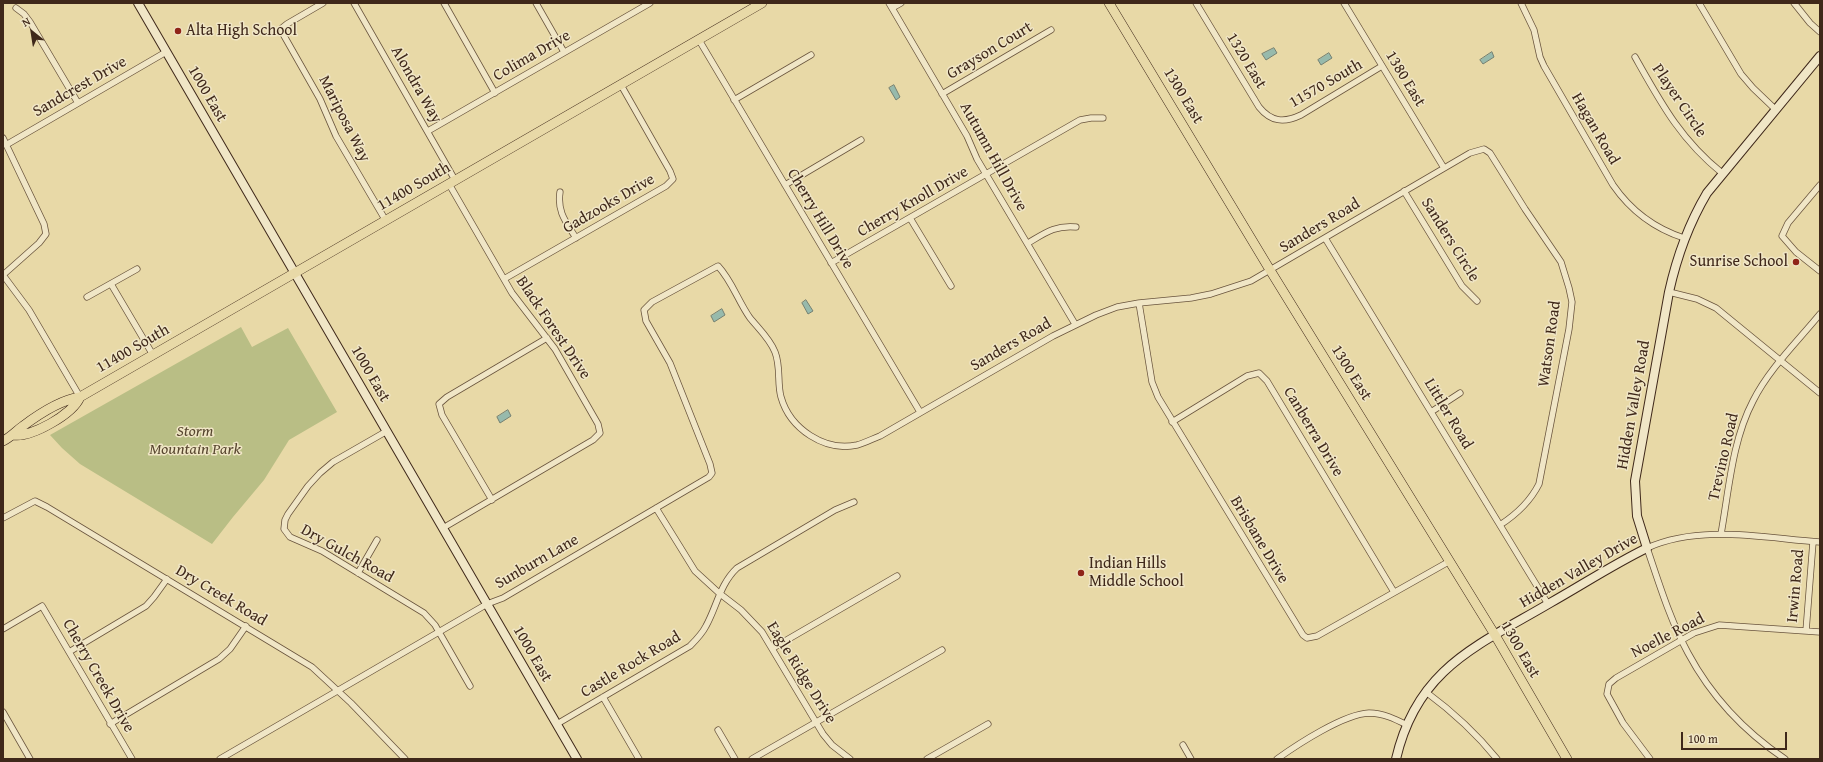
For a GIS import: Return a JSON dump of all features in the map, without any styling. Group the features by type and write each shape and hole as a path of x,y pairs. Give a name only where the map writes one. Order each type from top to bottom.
{"main road":[{"name":"11400 South","path":"3,441 40,415 67,400 80,397 762,3"},
{"name":"1300 East","path":"1109,3 1270,270 1495,635 1566,759"}],"street":[{"name":"1000 East","path":"138,3 577,759"},
{"name":"Mariposa Way","path":"322,3 282,28 283,34 320,99 336,136 386,221"},
{"name":"Alondra Way","path":"354,3 428,131 452,182"},
{"path":"444,3 494,93"},
{"path":"536,3 564,52"},
{"name":"Colima Drive","path":"428,131 564,52 640,5 650,3"},
{"path":"890,6 901,3"},
{"name":"1320 East","path":"1196,3 1259,107 1269,117 1283,121"},
{"name":"1380 East","path":"1344,3 1444,168"},
{"name":"Hagan Road","path":"1521,3 1532,23 1544,66 1612,185 1624,201 1639,215 1654,225 1684,238"},
{"path":"1699,3 1741,74 1753,88 1776,109"},
{"path":"1794,3 1810,23 1820,32"},
{"name":"Autumn Hill Drive","path":"890,6 968,136 986,174 1075,324"},
{"path":"16,8 24,14 30,22 78,103"},
{"name":"Grayson Court","path":"942,94 1051,30"},
{"name":"Cherry Hill Drive","path":"699,40 920,412"},
{"name":"Sandcrest Drive","path":"6,144 166,52"},
{"path":"734,100 811,55"},
{"name":"Hidden Valley Road","path":"1785,759 1748,730 1725,707 1705,681 1681,640 1647,548 1637,516 1635,481 1669,292 1675,264 1684,238 1697,210 1722,174 1820,56"},
{"name":"Player Circle","path":"1635,58 1674,125 1697,152 1722,174"},
{"name":"11570 South","path":"1283,121 1301,115 1382,66"},
{"name":"Gadzooks Drive","path":"504,279 666,186 672,180 670,171 620,85"},
{"name":"Cherry Knoll Drive","path":"831,264 1080,120 1103,118"},
{"path":"3,138 44,224 46,234 39,243 3,275 29,310 80,397"},
{"path":"785,185 861,140"},
{"name":"Sanders Road","path":"644,310 652,302 718,266 751,318 772,345 778,362 781,398 790,415 803,431 815,438 827,443 842,446 856,445 880,436 1075,324 1117,307 1139,303 1191,298 1211,294 1251,281 1475,150 1484,149"},
{"name":"Watson Road","path":"1484,149 1492,157 1521,204 1561,262 1566,275 1572,302 1569,329 1539,484 1528,502 1500,525"},
{"name":"Black Forest Drive","path":"443,528 593,440 600,433 598,424 547,338 520,305 504,279 452,182"},
{"path":"1820,185 1788,223 1782,236 1796,252 1820,271"},
{"name":"Sanders Circle","path":"1404,191 1462,286 1477,301"},
{"path":"560,192 558,202 561,213 576,238"},
{"path":"910,218 951,286"},
{"path":"1028,243 1053,228 1064,226 1076,227"},
{"name":"Littler Road","path":"1325,238 1548,604"},
{"path":"87,297 137,269"},
{"path":"111,284 152,355"},
{"path":"1669,292 1697,299 1716,308 1820,394"},
{"name":"Brisbane Drive","path":"1139,303 1152,382 1158,397 1303,635 1307,638 1317,636 1450,561"},
{"name":"Sunburn Lane","path":"220,759 487,604 503,598 705,480 712,473 712,468 670,363 646,321 644,310"},
{"name":"Trevino Road","path":"1721,534 1737,450 1746,416 1763,385 1820,314"},
{"path":"492,500 442,415 439,404 447,397 547,338"},
{"name":"Canberra Drive","path":"1172,422 1248,376 1259,373 1267,381 1394,592"},
{"path":"1431,412 1460,393"},
{"name":"Dry Gulch Road","path":"387,431 337,460 320,473 308,486 285,520 284,529 290,537 322,551 424,613 432,621 439,632 470,686"},
{"name":"Dry Creek Road","path":"3,518 35,500 167,578 301,659 338,690 405,759"},
{"name":"Castle Rock Road","path":"557,724 690,646 699,637 706,626 725,581 736,568 835,510 854,502"},
{"name":"Eagle Ridge Drive","path":"656,508 695,571 719,594 752,620 773,648 816,722 832,745 850,759"},
{"name":"Hidden Valley Drive","path":"1396,759 1407,724 1426,692 1453,662 1495,635 1647,548 1682,536 1721,534 1820,542"},
{"path":"358,573 377,540"},
{"name":"Irwin Road","path":"1806,631 1813,542"},
{"path":"773,648 897,576"},
{"path":"69,652 146,606 167,578"},
{"name":"Cherry Creek Drive","path":"3,629 42,606 110,724 132,759"},
{"name":"Noelle Road","path":"1650,759 1623,723 1608,698 1607,688 1616,678 1681,640 1706,628 1719,625 1820,632"},
{"path":"110,724 220,659 230,649 246,626"},
{"path":"752,759 942,650"},
{"path":"1426,692 1463,720 1497,759"},
{"path":"603,697 638,759"},
{"path":"3,712 5,721 30,759"},
{"path":"1278,759 1350,717 1369,713 1380,714 1407,724"},
{"path":"927,759 988,724"},
{"path":"718,730 735,759"},
{"path":"1184,745 1191,759"}],"green space":[{"name":"Storm Mountain Park","path":"241,327 252,347 288,328 337,412 289,440 264,480 212,544 80,464 50,435"}],"shaded area":[{"path":"1274,48 1277,53 1266,60 1262,54"},
{"path":"1492,52 1494,57 1483,64 1480,60"},
{"path":"1329,53 1332,58 1321,65 1318,60"},
{"path":"894,85 900,97 896,100 889,88"},
{"path":"806,300 813,311 808,314 802,303"},
{"path":"722,309 725,315 714,322 711,316"},
{"path":"508,410 511,416 500,423 497,417"}],"place":[{"name":"Alta High School","path":"178,31"},
{"name":"Sunrise School","path":"1796,262"},
{"name":"Indian Hills Middle School","path":"1081,573"}]}
